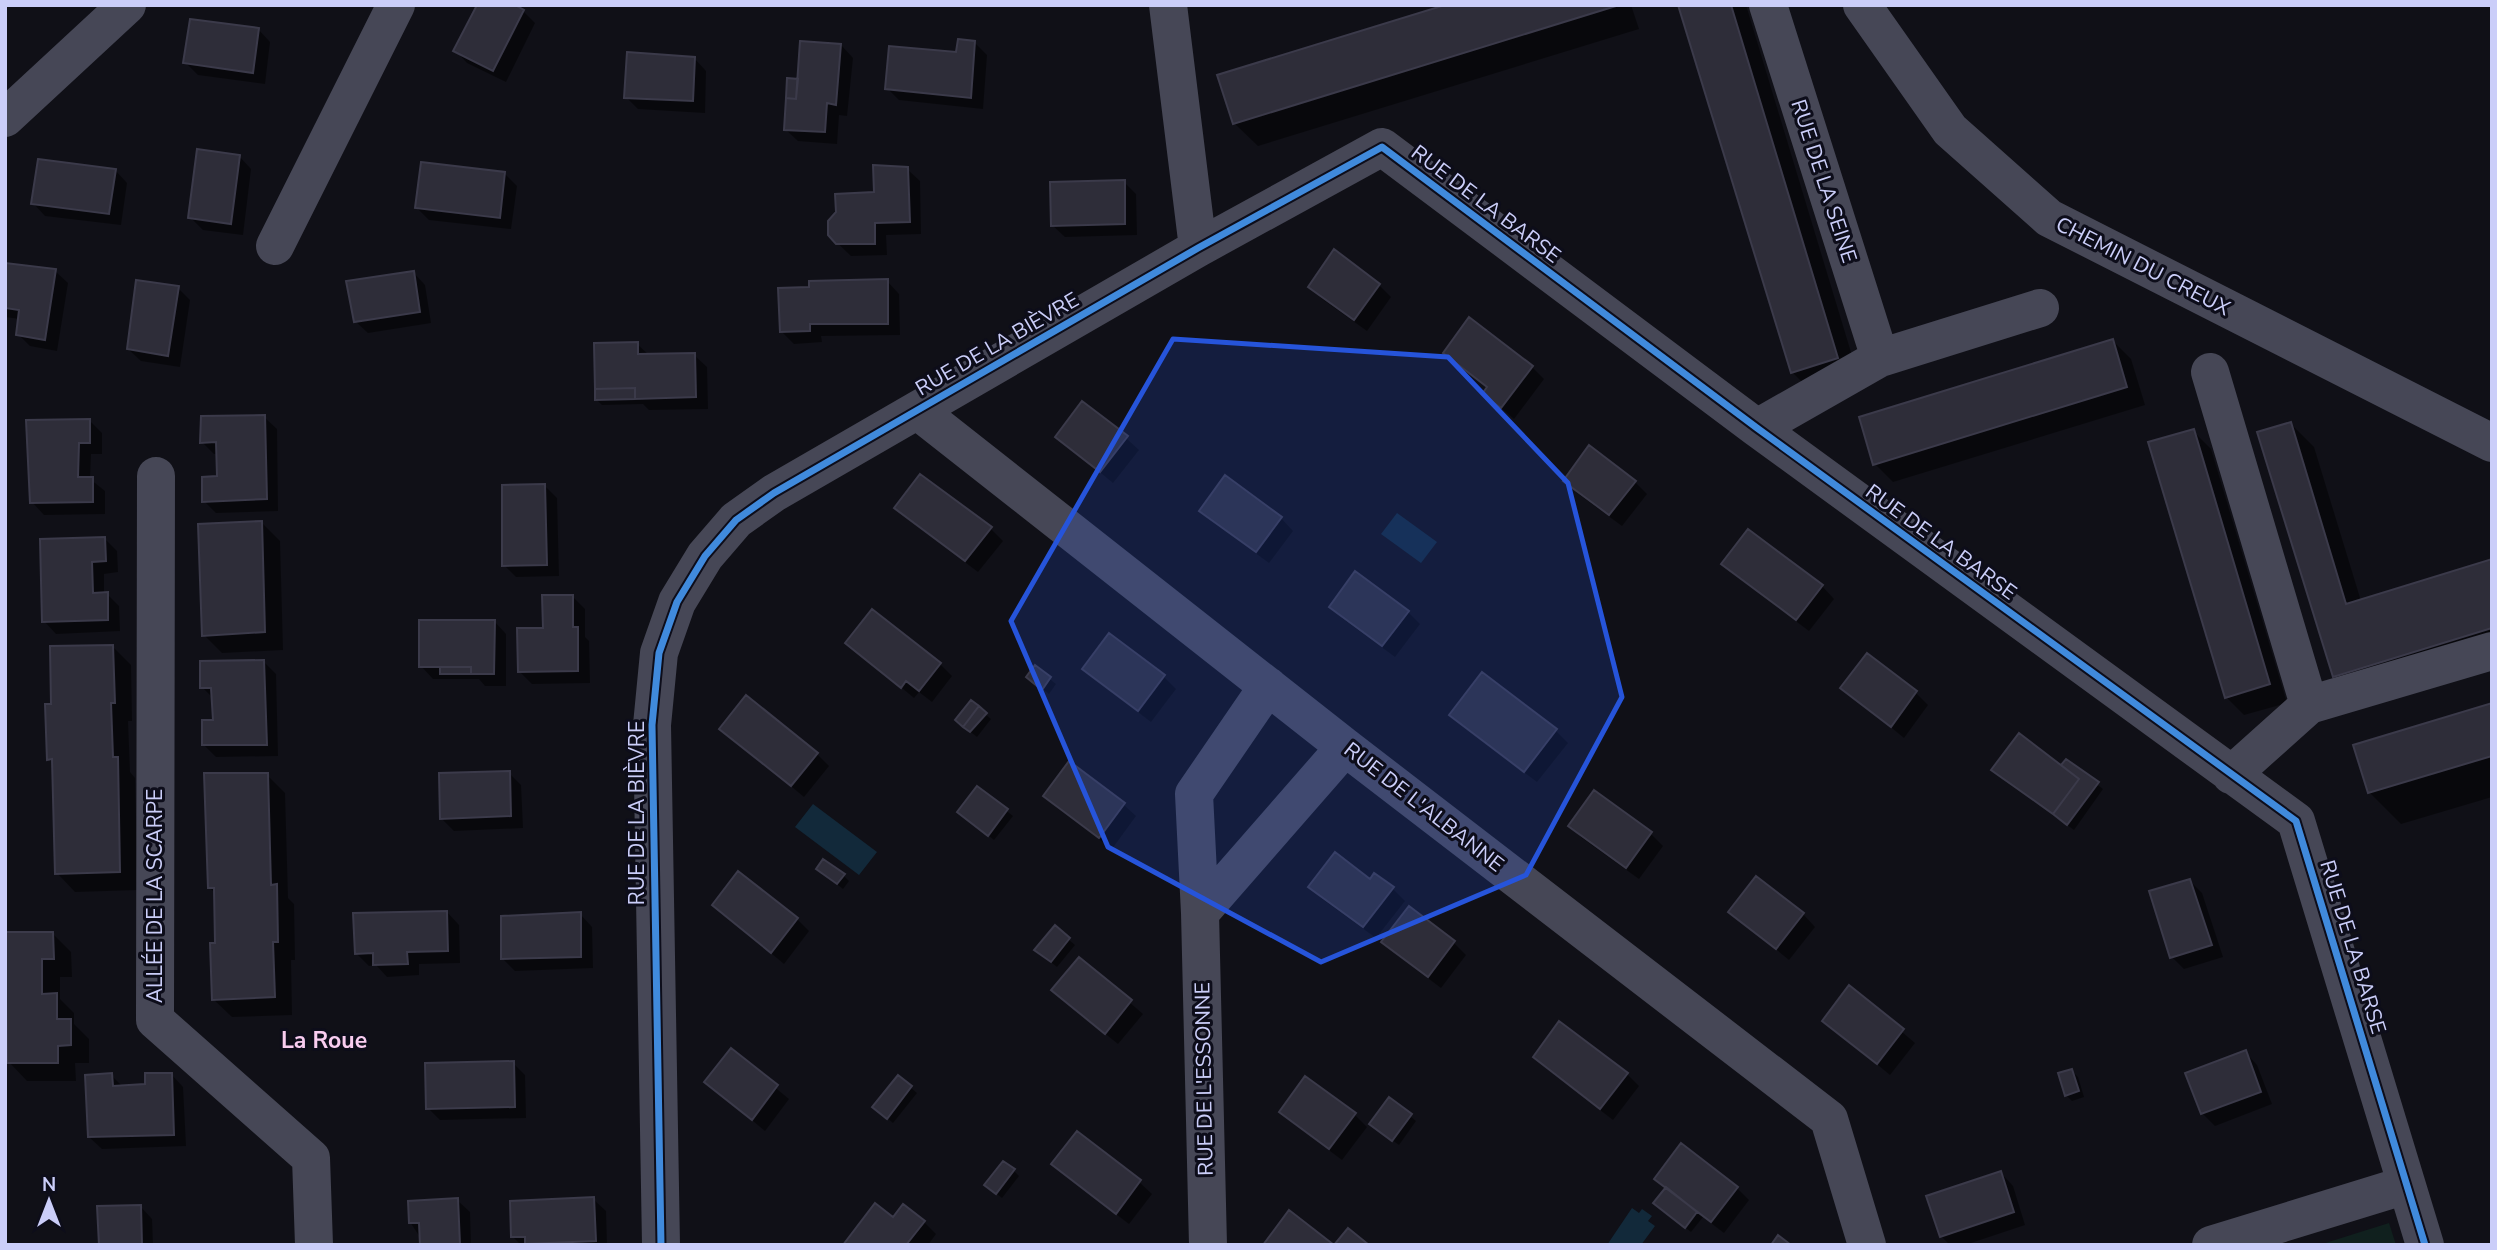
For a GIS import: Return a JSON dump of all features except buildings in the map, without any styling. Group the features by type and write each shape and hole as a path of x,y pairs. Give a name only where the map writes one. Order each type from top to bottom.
{"street":[{"path":"5,118 127,5"},
{"path":"275,246 396,5"},
{"name":"RUE DE LA SEINE","path":"1768,5 1880,358"},
{"name":"CHEMIN DU CREUX","path":"1862,5 1950,130 2049,218 2492,443"},
{"path":"1169,6 1198,248"},
{"name":"RUE DE LA BARSE","path":"1198,248 1382,148 1756,428 2296,821 2425,1245"},
{"name":"RUE DE LA BIÈVRE","path":"661,1245 652,725 659,653 677,602 705,556 736,520 774,494 1198,248"},
{"path":"1756,428 1880,358 2040,308"},
{"path":"2210,372 2309,705"},
{"name":"RUE DE L'ALBANNE","path":"918,411 1345,747 1829,1119 1867,1245"},
{"name":"ALLÉE DE LA SCARPE","path":"156,476 155,1020 311,1158 314,1245"},
{"path":"2231,775 2309,705 2492,651"},
{"name":"RUE DE L'ESSONNE","path":"1208,1245 1200,913 1194,794 1268,686"},
{"path":"1200,913 1345,747"},
{"path":"2211,1245 2406,1185"}],"highlighted area":[{"path":"1173,339 1448,357 1568,483 1622,697 1526,875 1321,962 1108,847 1011,621"}],"shaded area":[{"path":"2389,1223 2396,1245 2319,1245"}],"water":[{"path":"1397,513 1437,542 1421,563 1381,534"},
{"path":"813,804 877,852 859,875 795,827"},
{"path":"1632,1208 1639,1213 1642,1209 1652,1216 1648,1221 1655,1226 1641,1245 1607,1245"}],"cycle path":[{"path":"661,1245 652,725 659,653 677,602 705,556 736,520 774,493 1198,248 1382,147 1757,428 2296,821 2425,1245"}],"district":[{"name":"La Roue","path":"324,1040"}]}
